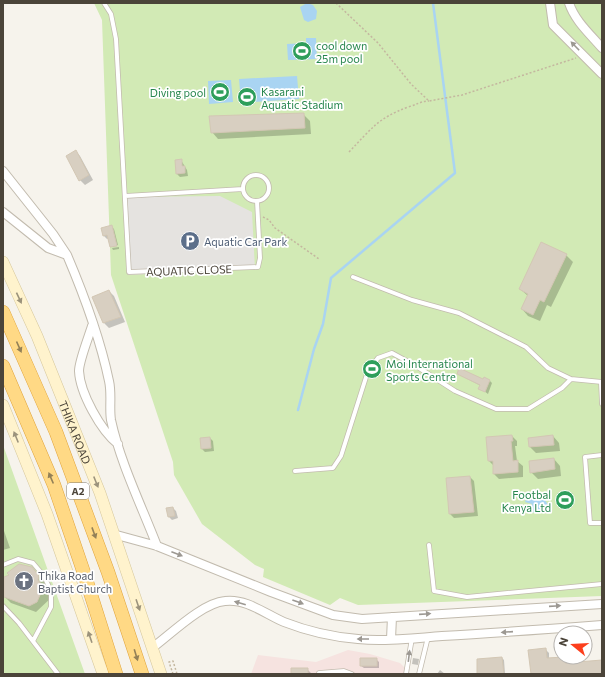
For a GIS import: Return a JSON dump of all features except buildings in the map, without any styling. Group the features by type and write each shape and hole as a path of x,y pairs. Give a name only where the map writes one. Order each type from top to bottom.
{"highway":[{"name":"THIKA ROAD","path":"3,312 56,432 108,572 142,674"},
{"name":"A2","path":"3,366 54,485 116,674"}],"main road":[{"name":"THIKA ROAD","path":"3,262 37,336 100,493 161,674"},
{"path":"3,405 47,514 103,674"}],"street":[{"path":"550,3 553,25 602,74"},
{"path":"569,3 579,22 602,48"},
{"path":"3,171 67,254 86,300 92,326 110,383 111,420 118,444 157,546"},
{"path":"3,212 48,248 67,254"},
{"path":"92,326 79,370 80,377 83,390 101,426 118,444"},
{"path":"113,534 157,546 271,592 333,615 362,619 602,604"},
{"path":"152,648 198,613 216,603 226,601 235,601 285,622 326,634 359,639 412,638 602,625"},
{"path":"391,638 392,617"}],"lane":[{"name":"AQUATIC CLOSE","path":"104,3 110,14 116,39 129,272 258,267 260,258 257,201"},
{"path":"259,175 263,177 268,184 268,192 263,199 257,201 247,198 243,189 244,183 250,177 259,175"},
{"path":"125,196 243,189"},
{"path":"353,277 412,300 459,313 526,347 548,368 571,379 602,382 602,404"},
{"path":"295,471 333,468 341,456 368,371 378,358 392,353 416,366 455,391 496,409 528,409 562,388 571,379"},
{"path":"602,455 585,457 590,523 602,523"},
{"path":"429,545 434,592 467,597 602,584"},
{"path":"3,565 18,558 33,563 44,576 51,591 51,607 33,641"},
{"path":"3,606 33,641 58,674"},
{"path":"419,674 428,637"},
{"path":"406,674 412,638"},
{"path":"318,673 344,671 352,674"}],"path":[{"path":"336,3 378,43 411,84 429,100"},
{"path":"349,152 378,121 396,111 422,101 462,95 584,55"},
{"path":"258,214 269,220 275,228 319,259"},
{"path":"173,674 169,662 173,660 178,674"}],"shaded area":[{"name":"Aquatic Car Park","path":"220,196 252,212 255,269 128,275 126,197"},
{"path":"348,650 370,654 400,663 411,674 251,674 258,655 316,662"}],"green space":[{"name":"Moi International Sports Centre","path":"94,3 602,3 602,596 358,605 340,598 330,605 263,577 264,569 255,565 202,524 174,475 173,462 111,275 102,20"},
{"path":"3,445 85,674 3,674"}],"water":[{"path":"307,3 313,5 317,11 316,19 308,22 304,20 300,7"},
{"name":"cool down 25m pool","path":"306,38 316,38 317,59 288,60 287,44 306,43"},
{"path":"297,76 299,99 241,103 239,79"},
{"name":"Diving pool","path":"231,80 233,102 209,104 208,81"},
{"path":"528,494 544,494 548,505 547,510 530,513 532,504 525,502"}],"waterway":[{"path":"298,410 314,349 323,324 331,278 455,173 433,3"}],"place":[{"name":"cool down 25m pool","path":"302,51"},
{"name":"Diving pool","path":"220,92"},
{"name":"Kasarani Aquatic Stadium","path":"247,97"},
{"name":"Aquatic Car Park","path":"190,241"},
{"name":"Moi International Sports Centre","path":"372,369"},
{"name":"Footbal Kenya Ltd","path":"565,500"},
{"name":"Thika Road Baptist Church","path":"24,581"}]}
